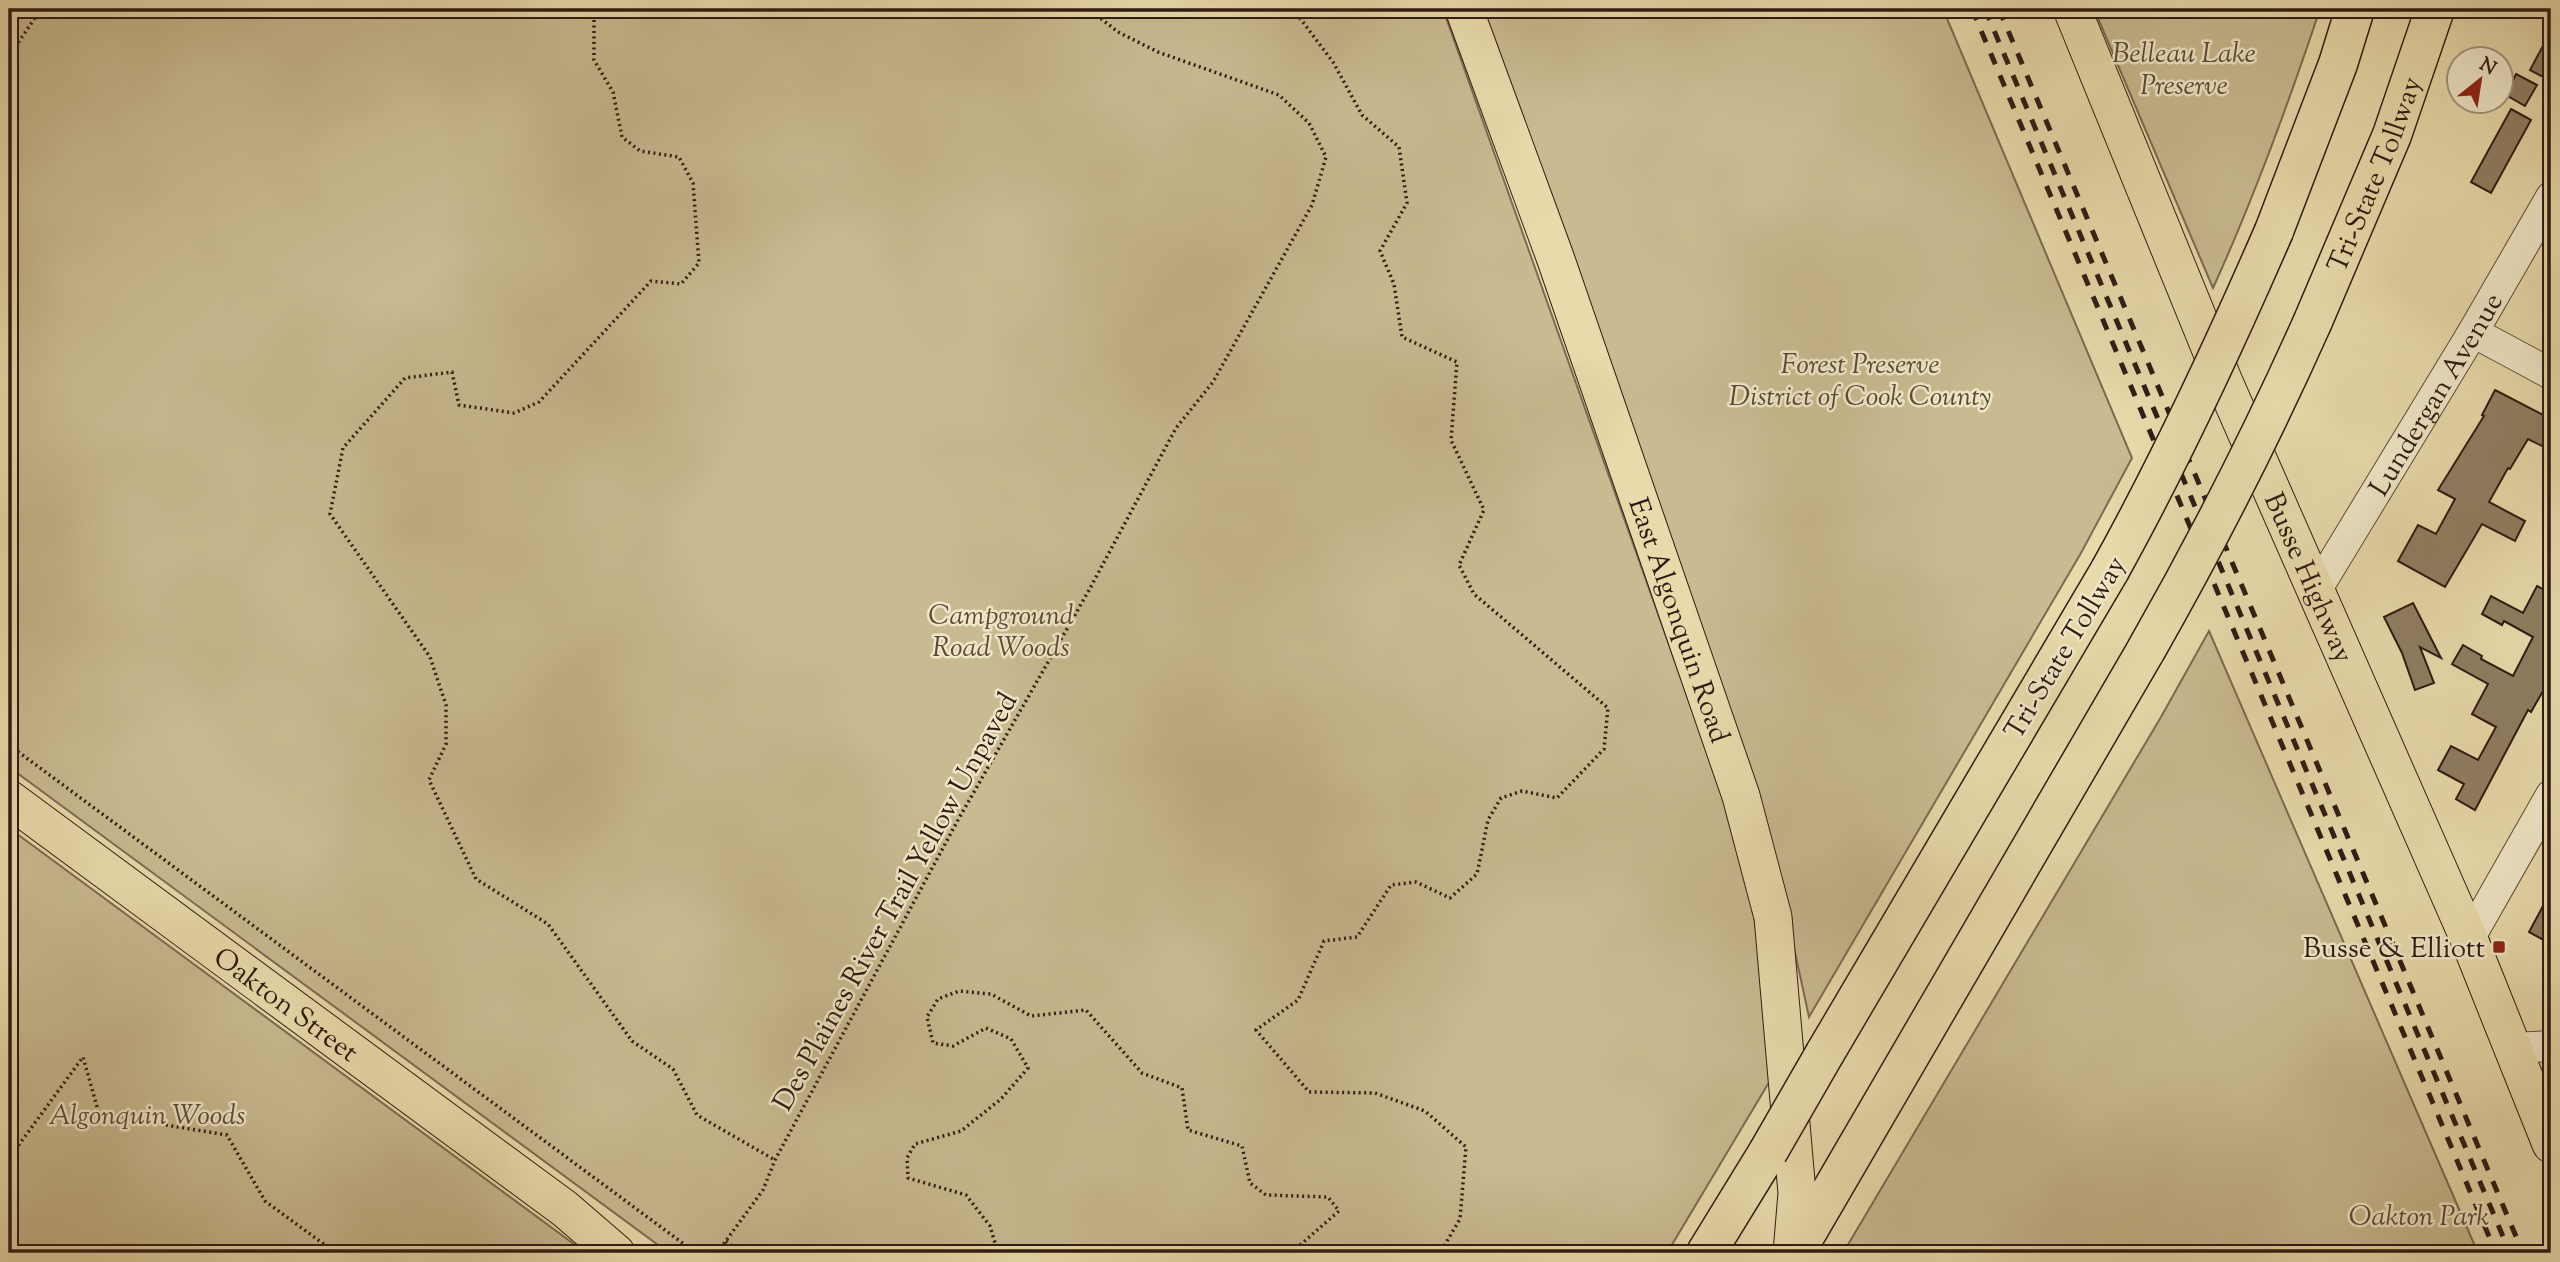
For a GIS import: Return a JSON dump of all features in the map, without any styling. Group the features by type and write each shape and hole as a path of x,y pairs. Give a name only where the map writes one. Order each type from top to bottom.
{"highway":[{"name":"Tri-State Tollway","path":"1706,1253 2110,570 2149,499 2274,231 2338,64 2355,9"},
{"name":"Tri-State Tollway","path":"1794,1253 2186,581 2277,401 2314,321 2392,135 2435,9"}],"main road":[{"name":"East Algonquin Road","path":"1464,9 1555,257 1741,796 1773,917 1797,1193 1794,1253"},
{"name":"Busse Highway","path":"2072,9 2224,382 2469,939 2551,1144"},
{"name":"Oakton Street","path":"9,799 565,1209 616,1253"},
{"name":"Oakton Street","path":"565,1209 640,1253"}],"street":[{"name":"Lundergan Avenue","path":"2317,589 2473,332 2551,197"},
{"path":"2473,332 2551,374"},
{"path":"2469,939 2551,795"},
{"path":"2513,1048 2551,1046"}],"path":[{"path":"9,56 41,9"},
{"path":"594,9 594,60 613,92 622,137 640,151 679,158 693,183 699,263 681,284 651,281 539,402 514,413 458,405 452,372 405,378 343,449 330,514 430,657 446,705 446,744 429,780 476,879 548,924 632,1041 673,1069 697,1115 775,1160"},
{"name":"Des Plaines River Trail Yellow Unpaved","path":"717,1253 763,1190 775,1160 958,820 1088,592 1176,428 1213,382 1312,205 1325,158 1309,123 1279,95 1158,52 1118,32 1089,9"},
{"path":"1293,9 1333,62 1362,115 1399,147 1408,203 1380,251 1394,284 1402,337 1457,362 1451,440 1484,510 1460,565 1474,594 1608,708 1604,749 1557,798 1522,791 1501,798 1488,820 1477,874 1450,898 1416,882 1391,885 1357,937 1324,941 1298,1000 1256,1030 1310,1091 1375,1093 1413,1106 1425,1111 1466,1147 1460,1219 1440,1253"},
{"path":"9,745 696,1253"},
{"path":"998,1253 990,1226 966,1195 908,1178 907,1158 915,1143 961,1131 1001,1099 1028,1068 1011,1039 986,1028 953,1046 933,1043 927,1017 937,999 959,991 991,994 1031,1016 1086,1010 1142,1073 1182,1088 1188,1130 1241,1146 1250,1183 1266,1195 1328,1198 1339,1211 1291,1253"},
{"path":"9,1194 18,1146 83,1057 99,1114 227,1135 265,1201 336,1253"},
{"path":"725,1241 740,1253"}],"green space":[{"name":"Campground Road Woods","path":"9,9 1443,9 1732,822 1752,903 1777,1069 1667,1253 669,1253 9,767"},
{"name":"Forest Preserve District of Cook County","path":"1478,9 1943,9 2132,458 2081,553 1809,1017 1786,911"},
{"name":"Belleau Lake Preserve","path":"2094,9 2320,9 2270,150 2213,288"},
{"name":"Oakton Park","path":"2209,631 2478,1253 1843,1253 2161,717"},
{"name":"Algonquin Woods","path":"9,828 586,1253 9,1253"}],"building":[{"path":"2551,31 2551,81 2530,70"},
{"path":"2516,74 2537,85 2525,106 2514,100"},
{"path":"2514,111 2531,120 2491,193 2471,182 2507,116 2514,116"},
{"path":"2495,390 2551,419 2551,429 2542,446 2528,439 2489,502 2525,521 2515,541 2482,524 2445,587 2398,561 2418,525 2436,534 2455,499 2438,490 2484,416 2482,415"},
{"path":"2537,586 2551,593 2551,686 2547,684 2531,712 2528,710 2475,810 2456,799 2464,784 2438,770 2451,746 2478,760 2496,727 2472,714 2488,684 2452,664 2463,645 2482,656 2481,659 2513,676 2533,637 2504,621 2502,625 2482,614 2491,596 2523,613"},
{"path":"2413,603 2441,658 2420,647 2434,683 2415,690 2402,653 2384,617"},
{"path":"2551,891 2551,944 2529,932"}],"railway":[{"path":"1972,9 2496,1253"},
{"path":"1985,9 2510,1253"},
{"path":"1999,9 2523,1253"}],"place":[{"name":"Busse & Elliott","path":"2499,947"}]}
